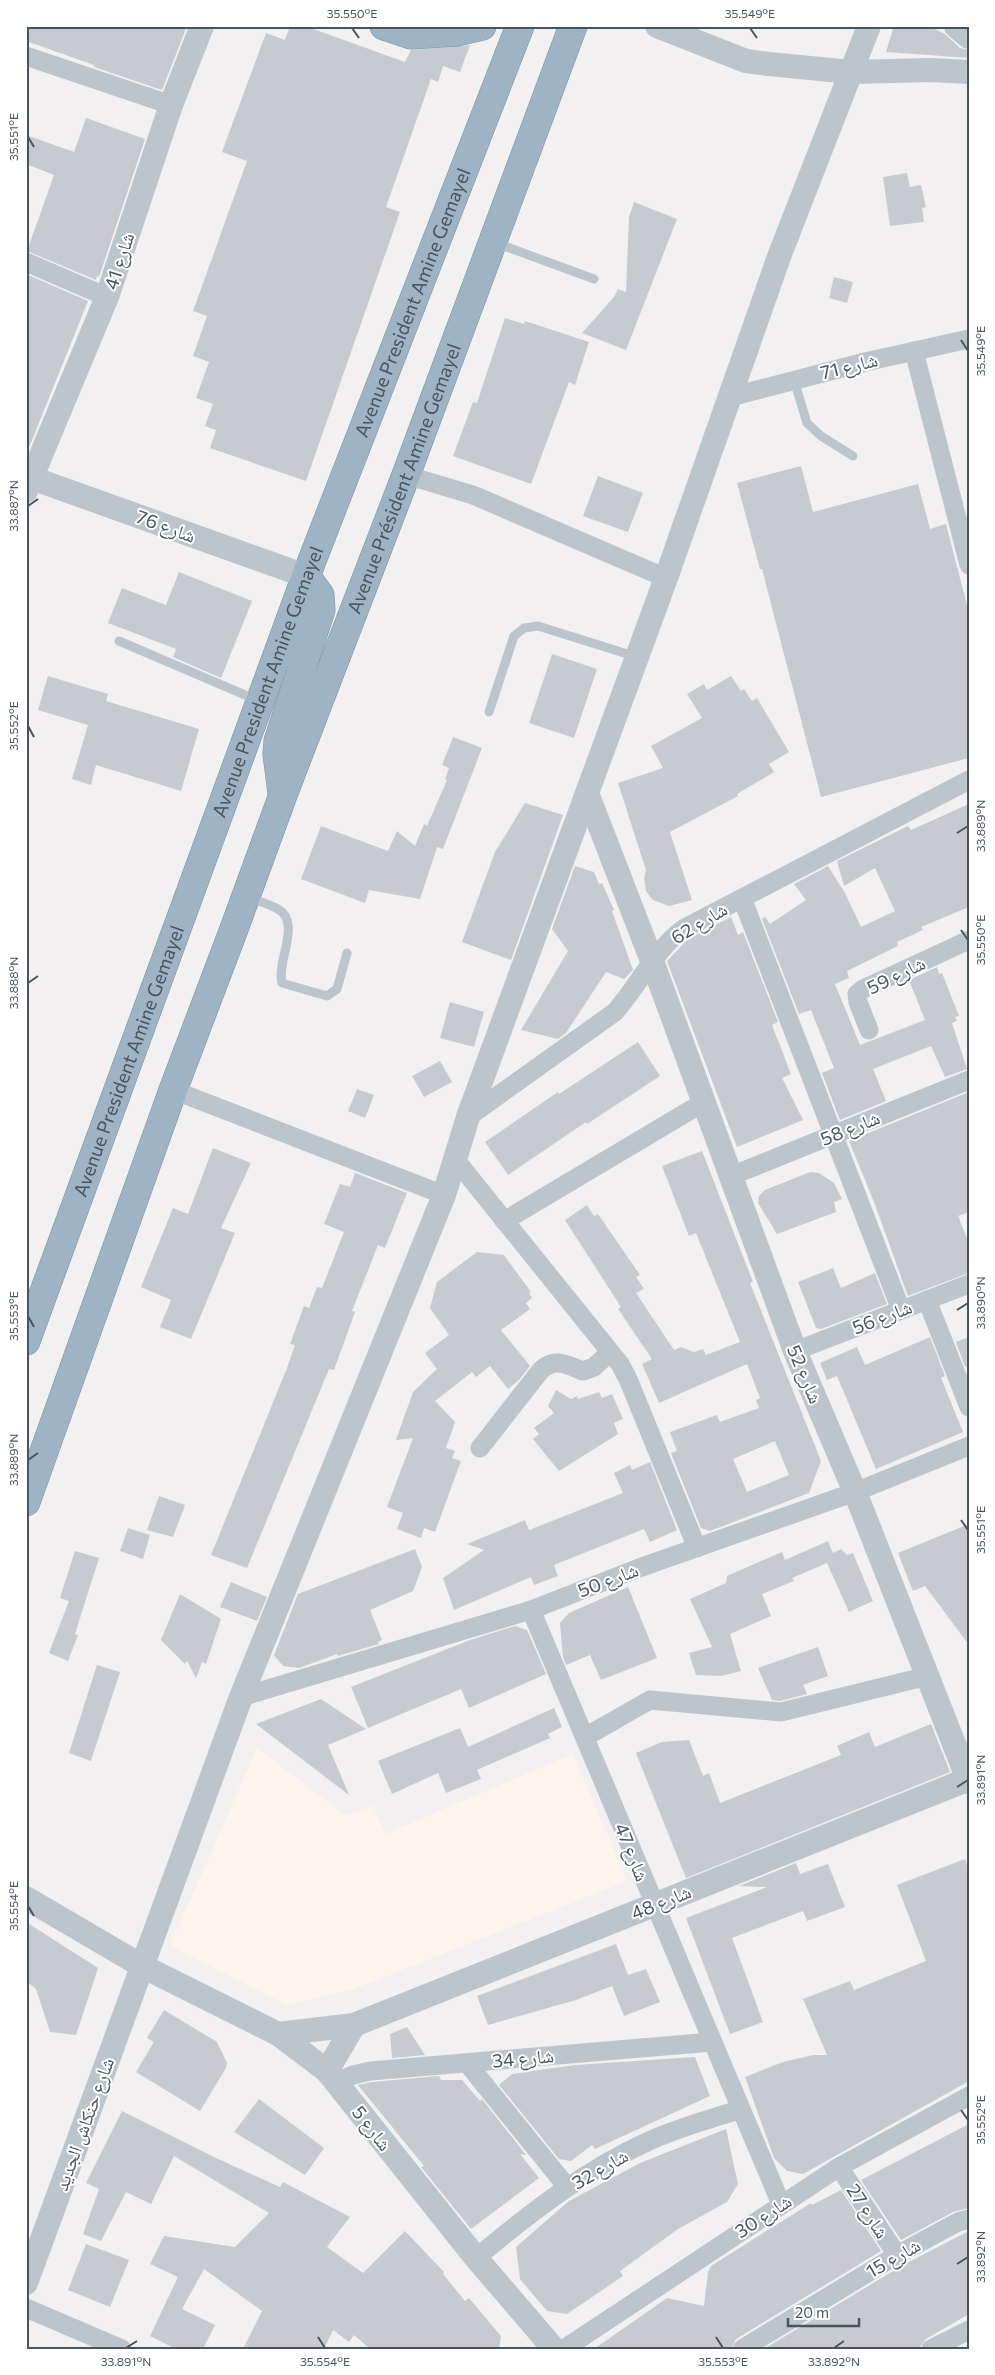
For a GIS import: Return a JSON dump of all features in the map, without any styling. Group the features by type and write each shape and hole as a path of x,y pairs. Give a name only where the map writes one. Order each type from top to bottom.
{"highway":[{"path":"384,26 412,35 456,32 482,26"},
{"name":"Avenue President Amine Gemayel","path":"26,1342 306,576 520,26"},
{"name":"Avenue Président Amine Gemayel","path":"173,1090 283,795 406,475 573,26"},
{"path":"283,795 277,754 278,741 321,610 320,596 306,576"},
{"path":"26,1502 173,1090"}],"street":[{"name":"شارع 41","path":"28,482 107,297 171,106 202,26"},
{"path":"657,26 746,61 851,72 930,70 969,72"},
{"name":"شارع حنكاش الجديد","path":"26,2283 241,1697 444,1195 468,1117 666,578 780,254 868,26"},
{"path":"956,26 969,37"},
{"path":"26,56 171,106"},
{"path":"26,262 107,297"},
{"name":"شارع 71","path":"730,397 969,339"},
{"path":"914,351 968,560"},
{"path":"406,475 473,494 666,578"},
{"name":"شارع 76","path":"28,482 306,576"},
{"name":"شارع 62","path":"468,1117 616,1012 631,995 667,941 682,929 969,780"},
{"name":"شارع 52","path":"587,793 652,961 795,1350 855,1492 968,1780"},
{"path":"742,898 901,1310"},
{"name":"شارع 59","path":"869,1030 858,1002 857,994 863,988 969,940"},
{"name":"شارع 58","path":"731,1176 969,1080"},
{"path":"173,1090 444,1195"},
{"path":"504,1221 704,1102"},
{"path":"455,1159 620,1364 628,1379 696,1548"},
{"name":"شارع 56","path":"795,1350 969,1284"},
{"path":"926,1300 969,1407"},
{"path":"480,1448 541,1370 548,1364 565,1363 583,1371 594,1367 610,1352"},
{"name":"شارع 50","path":"241,1697 531,1610 696,1548 855,1492 969,1446"},
{"name":"شارع 47","path":"531,1610 780,2204"},
{"path":"584,1738 650,1700 781,1712 928,1676"},
{"name":"شارع 48","path":"278,2034 354,2025 968,1780"},
{"name":"شارع 5","path":"26,1898 142,1966 278,2034 332,2077 476,2258 551,2347"},
{"path":"332,2077 354,2025"},
{"name":"شارع 34","path":"332,2077 370,2071 712,2042"},
{"path":"466,2063 567,2188"},
{"name":"شارع 30","path":"551,2347 839,2167 969,2096"},
{"name":"شارع 32","path":"476,2258 567,2188 607,2162 650,2141 694,2124 739,2110"},
{"name":"شارع 27","path":"839,2167 897,2255"},
{"name":"شارع 15","path":"742,2349 897,2255 958,2222 969,2219"},
{"path":"26,2308 122,2349"},
{"path":"931,2349 969,2330"}],"lane":[{"path":"493,242 594,279"},
{"path":"794,380 807,422 821,436 853,456"},
{"path":"488,712 514,636 524,628 538,626 637,657"},
{"path":"119,642 260,701"},
{"path":"246,897 280,910 288,920 289,933 280,974 282,983 327,996 337,989 347,953"}],"shaded area":[{"path":"257,1748 345,1815 373,1806 385,1834 573,1754 627,1881 352,1990 287,2005 170,1946"}],"building":[{"path":"26,26 187,26 162,90 26,41"},
{"path":"290,26 305,26 405,62 411,50 470,45 460,72 443,66 438,82 431,79 386,207 400,212 306,481 210,448 216,430 205,426 213,404 196,398 209,362 193,356 207,316 193,311 247,161 222,152 266,33 285,40"},
{"path":"894,26 928,26 945,34 960,48 969,50 969,58 886,52"},
{"path":"86,118 145,139 99,277 97,276 96,280 27,251 54,175 26,164 26,135 74,152"},
{"path":"907,173 910,187 921,185 926,207 922,208 924,222 890,226 883,177"},
{"path":"634,202 677,219 626,350 582,333 614,297 618,289 626,292 629,217"},
{"path":"26,274 88,301 26,455"},
{"path":"834,277 853,282 847,303 829,298"},
{"path":"505,318 524,324 525,321 589,342 575,385 569,382 531,484 453,456 473,402 477,403"},
{"path":"801,466 813,512 918,484 930,529 946,524 969,613 969,758 821,797 762,569 760,569 737,483"},
{"path":"598,476 643,493 628,532 583,516"},
{"path":"179,572 252,601 221,678 173,657 176,649 108,623 122,588 166,605"},
{"path":"552,654 597,669 574,738 529,723"},
{"path":"48,676 108,694 106,701 199,729 181,791 96,765 91,785 72,779 88,725 38,710"},
{"path":"731,676 741,691 744,689 752,701 757,698 789,752 769,764 774,772 737,794 738,796 670,832 692,900 669,906 653,900 646,891 644,878 646,870 618,783 663,768 651,746 702,718 687,694 704,684 707,690"},
{"path":"453,737 482,748 443,849 437,847 420,899 369,890 365,903 301,879 321,826 388,851 397,831 415,846 424,824 427,826 447,780 445,779 449,768 442,765"},
{"path":"525,803 563,815 511,960 462,942 495,852"},
{"path":"969,804 969,907 921,927 923,930 897,942 898,946 847,971 849,978 835,984 860,1045 925,1020 909,980 937,967 939,974 942,973 959,1016 955,1017 957,1021 952,1023 967,1069 945,1077 931,1046 873,1069 886,1101 840,1120 822,1073 834,1068 811,1010 799,1014 762,919 765,917 770,924 806,900 794,884 828,866 845,893 861,927 895,911 875,868 844,886 837,861 908,826 911,830"},
{"path":"575,866 594,872 599,884 602,883 614,910 612,911 633,970 624,979 606,972 566,1033 558,1039 521,1030 568,951 552,929"},
{"path":"731,917 738,935 743,932 778,1022 772,1025 791,1074 782,1078 803,1120 737,1147 667,961 689,938"},
{"path":"450,1002 484,1012 474,1047 440,1038"},
{"path":"638,1042 660,1076 587,1124 586,1122 508,1175 485,1142 558,1092 559,1094"},
{"path":"440,1061 452,1082 424,1097 412,1076"},
{"path":"357,1089 374,1095 365,1118 348,1111"},
{"path":"969,1092 969,1212 958,1216 969,1243 969,1273 908,1296 874,1202 849,1141"},
{"path":"213,1148 251,1163 221,1228 235,1233 191,1339 160,1327 171,1300 141,1287 173,1208 188,1214"},
{"path":"702,1151 753,1282 750,1283 821,1461 809,1493 710,1531 701,1528 671,1453 677,1451 670,1432 717,1415 720,1422 759,1408 756,1400 760,1398 747,1364 659,1403 642,1364 652,1359 618,1309 621,1307 565,1220 587,1205 594,1216 598,1214 640,1275 636,1277 644,1289 636,1293 674,1350 681,1347 694,1352 703,1349 706,1355 740,1342 696,1233 689,1236 662,1166","holes":["775,1441 789,1475 747,1492 733,1459"]},
{"path":"810,1172 819,1173 834,1183 842,1199 834,1202 836,1212 777,1234 758,1203 759,1196 765,1190"},
{"path":"355,1173 407,1193 385,1248 378,1245 352,1311 355,1312 334,1370 329,1369 247,1568 211,1555 287,1368 295,1345 290,1344 304,1306 309,1308 317,1287 322,1288 344,1232 324,1224 340,1184 350,1187"},
{"path":"477,1252 504,1255 531,1292 529,1293 532,1298 526,1303 530,1309 501,1330 530,1366 519,1380 508,1389 490,1366 476,1377 472,1372 435,1401 455,1422 446,1448 455,1451 452,1458 461,1461 435,1532 424,1528 421,1538 397,1529 403,1513 387,1507 413,1438 396,1440 413,1392 437,1369 425,1353 449,1335 430,1308 437,1282"},
{"path":"833,1268 841,1288 875,1273 887,1304 821,1329 816,1328 798,1282"},
{"path":"930,1337 945,1376 941,1378 963,1432 876,1469 837,1376 827,1380 820,1363 857,1347 865,1365"},
{"path":"969,1337 969,1366 965,1367 956,1342"},
{"path":"556,1390 571,1399 577,1396 578,1399 599,1392 602,1398 612,1394 623,1419 614,1423 618,1434 559,1471 533,1439 539,1434 534,1428 554,1413 548,1406"},
{"path":"650,1462 677,1530 650,1542 644,1529 554,1565 558,1576 534,1585 531,1577 454,1610 443,1578 484,1550 467,1544 525,1520 529,1530 623,1493 614,1473 630,1465 632,1470"},
{"path":"159,1496 185,1505 173,1537 147,1530"},
{"path":"969,1524 969,1645 925,1586 913,1591 898,1553"},
{"path":"128,1528 150,1535 143,1559 120,1551"},
{"path":"828,1541 833,1553 841,1549 847,1555 853,1553 873,1601 849,1612 827,1563 792,1578 794,1581 762,1594 771,1616 730,1634 741,1671 721,1676 696,1675 689,1653 712,1647 690,1599 726,1583 727,1576 782,1552 785,1560"},
{"path":"415,1549 422,1567 413,1591 370,1610 382,1640 378,1642 379,1644 338,1656 337,1654 299,1668 283,1666 274,1655 298,1594"},
{"path":"75,1551 99,1558 75,1634 78,1635 68,1661 49,1653 69,1601 60,1598"},
{"path":"231,1582 267,1597 257,1621 220,1607"},
{"path":"628,1587 657,1658 601,1680 590,1655 566,1665 563,1657 560,1623 569,1613"},
{"path":"180,1594 221,1619 206,1664 202,1662 196,1678 187,1661 185,1664 161,1640"},
{"path":"515,1626 527,1630 546,1674 469,1708 461,1689 368,1728 351,1687 470,1640"},
{"path":"818,1647 828,1676 803,1685 807,1694 780,1701 772,1700 758,1668"},
{"path":"97,1665 120,1672 91,1761 69,1753"},
{"path":"321,1699 366,1729 328,1745 349,1795 256,1724"},
{"path":"554,1708 562,1727 548,1734 550,1738 477,1770 481,1779 446,1793 438,1773 392,1794 378,1761 460,1728 468,1747"},
{"path":"931,1724 950,1772 686,1878 636,1753 662,1742 689,1740 703,1776 709,1773 720,1803 841,1755 837,1746 869,1732 875,1747"},
{"path":"965,1859 969,1870 969,2081 803,2174 787,2171 774,2158 745,2077 783,2062 813,2055 827,2055 803,1999 850,1981 854,1990 926,1961 897,1885"},
{"path":"796,1863 800,1874 828,1864 845,1907 807,1921 803,1911 732,1938 763,2022 730,2034 686,1918 767,1887 739,1886"},
{"path":"26,1922 98,1968 76,2035 50,2032 36,1989 26,1981"},
{"path":"616,1944 628,1975 646,1969 660,2002 624,2016 612,1986 576,2000 488,2025 477,1996"},
{"path":"164,2010 217,2042 227,2063 226,2068 200,2111 136,2072 154,2042 147,2038"},
{"path":"407,2027 425,2055 392,2058 390,2034"},
{"path":"695,2057 710,2096 595,2149 592,2145 571,2161 559,2159 499,2085 512,2074 575,2065"},
{"path":"439,2076 441,2080 462,2080 480,2101 482,2099 526,2155 520,2154 539,2178 471,2229 421,2167 424,2166 358,2085"},
{"path":"259,2099 324,2148 305,2175 234,2132"},
{"path":"122,2111 216,2158 280,2187 283,2182 350,2217 327,2247 363,2273 405,2231 444,2272 443,2274 465,2301 469,2298 501,2336 499,2349 370,2349 354,2335 349,2342 333,2330 324,2349 243,2349 262,2311 204,2269 182,2309 215,2325 203,2349 176,2349 150,2336 178,2277 150,2264 164,2236 235,2247 269,2213 174,2156 151,2204 126,2192 101,2241 83,2234 99,2189 86,2183"},
{"path":"969,2124 969,2208 953,2212 901,2240 861,2180"},
{"path":"726,2129 738,2184 727,2202 678,2229 620,2271 623,2276 567,2314 547,2311 520,2279 516,2247 569,2201 640,2163"},
{"path":"841,2190 881,2251 736,2339 731,2349 594,2349 667,2298 704,2306 708,2272 711,2266 811,2203 812,2205"},
{"path":"969,2231 969,2314 926,2339 920,2347 764,2349 903,2265"},
{"path":"86,2244 129,2260 110,2307 68,2290"}]}
